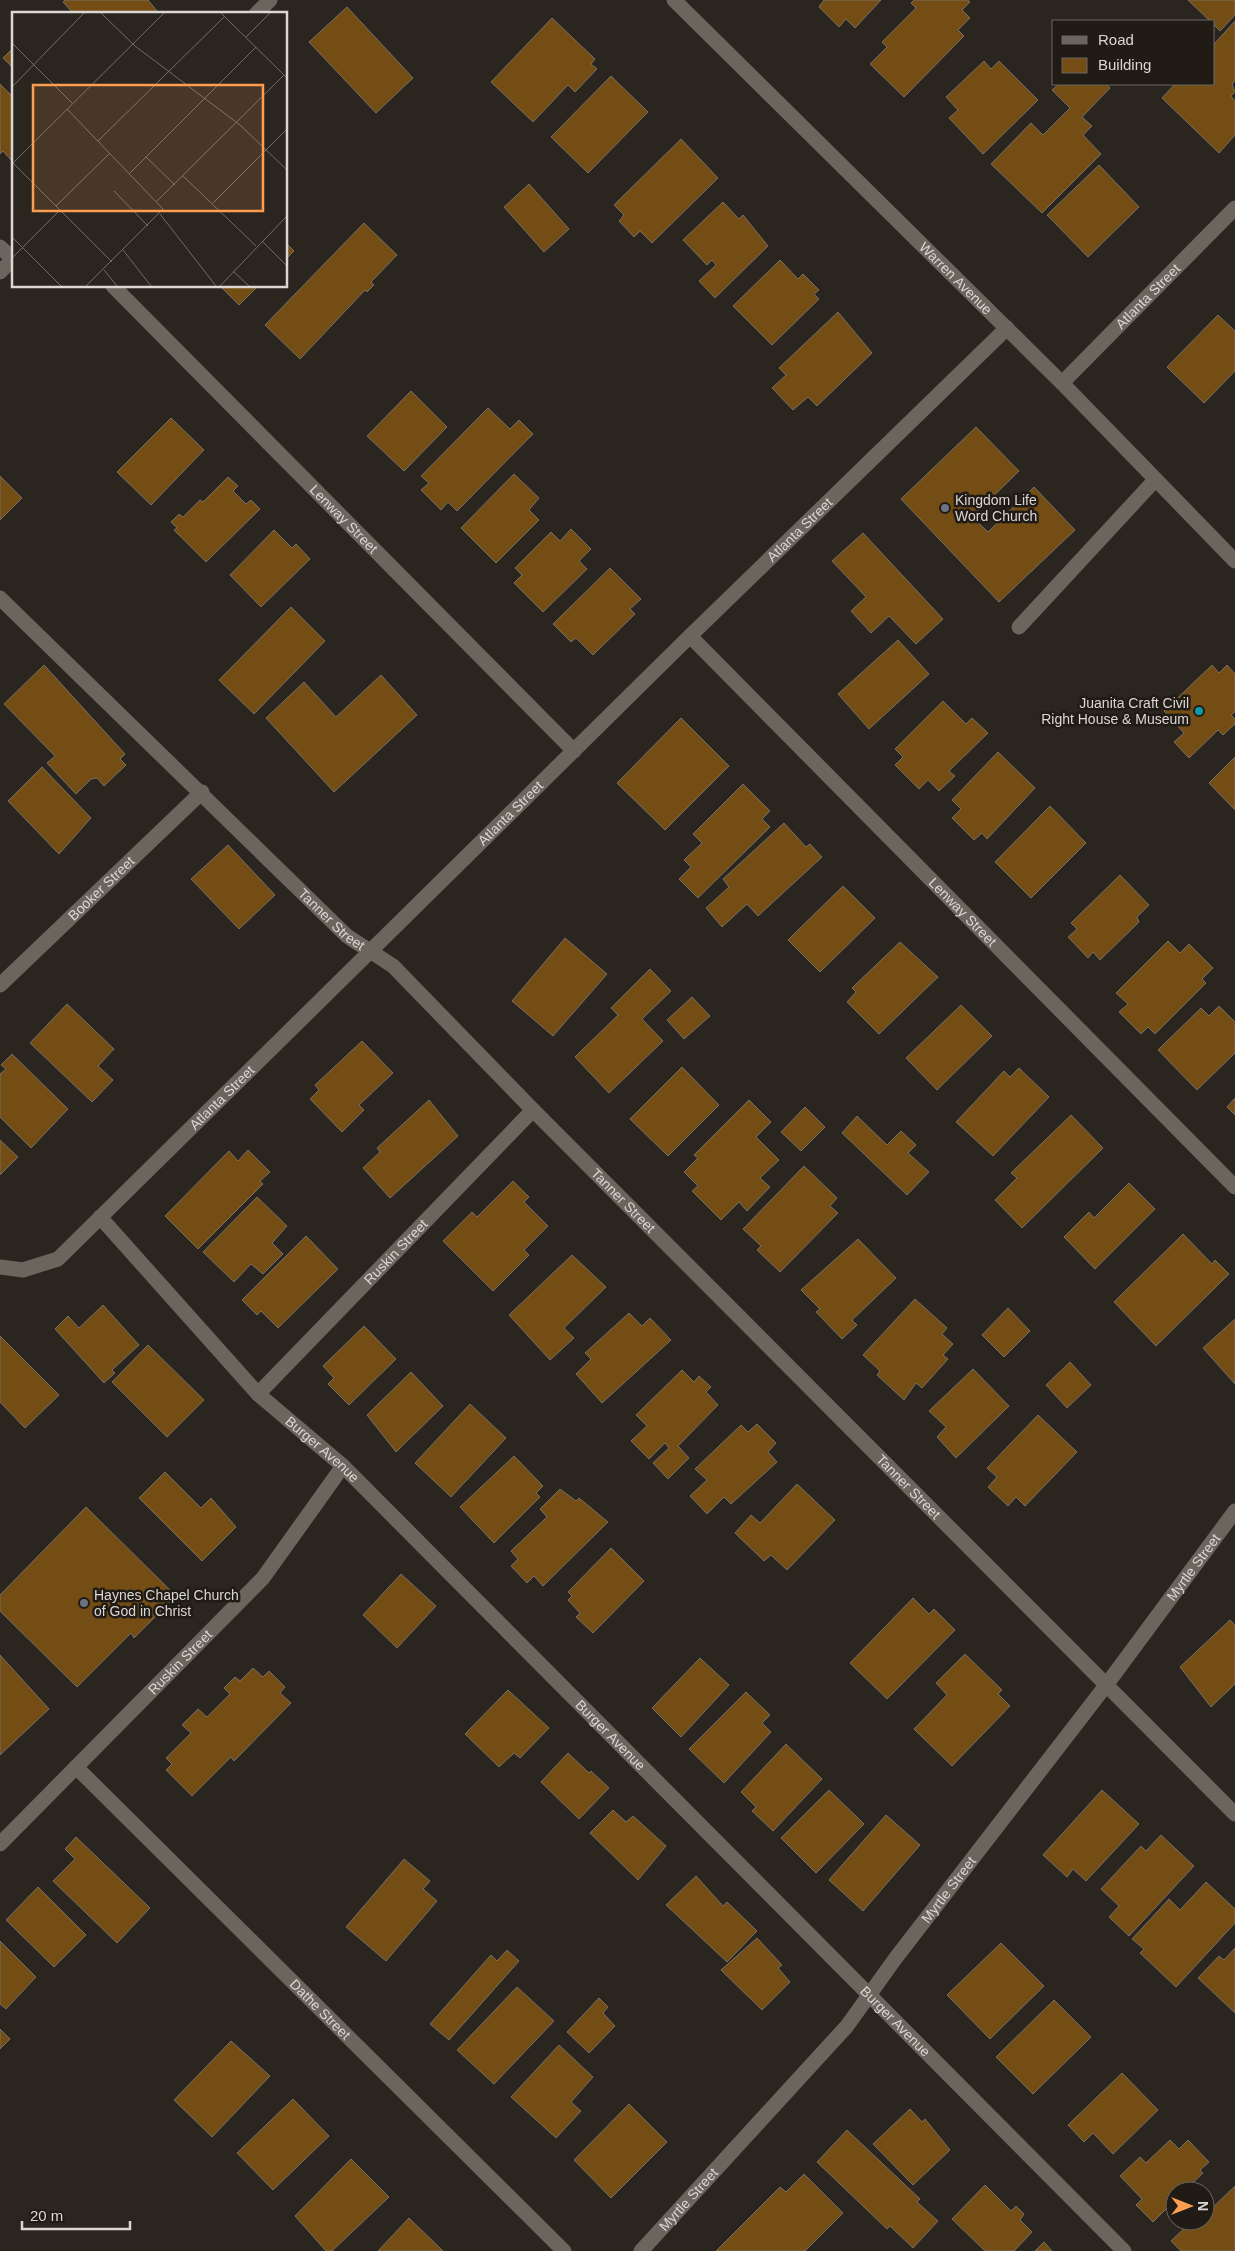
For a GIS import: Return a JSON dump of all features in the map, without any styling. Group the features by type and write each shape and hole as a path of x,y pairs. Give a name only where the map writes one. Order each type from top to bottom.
{"street":[{"path":"258,12 270,0"},
{"name":"Warren Avenue","path":"674,0 1007,328 1235,561"},
{"name":"Atlanta Street","path":"1062,383 1235,208"},
{"path":"0,247 12,257"},
{"path":"0,272 12,259"},
{"name":"Lenway Street","path":"115,288 574,751"},
{"name":"Atlanta Street","path":"0,1267 23,1270 58,1259 690,636 1007,328"},
{"path":"1019,627 1155,480"},
{"name":"Tanner Street","path":"0,598 202,792 347,936 393,966 533,1110 1235,1814"},
{"name":"Lenway Street","path":"690,636 1235,1187"},
{"name":"Booker Street","path":"0,984 202,792"},
{"name":"Ruskin Street","path":"258,1394 533,1110"},
{"name":"Burger Avenue","path":"100,1217 258,1394 343,1466 1124,2251"},
{"name":"Ruskin Street","path":"0,1844 263,1578 343,1466"},
{"name":"Myrtle Street","path":"641,2251 847,2026 895,1959 1107,1684 1235,1511"},
{"name":"Dathe Street","path":"76,1767 564,2251"}],"building":[{"path":"65,0 148,0 157,11 72,12 63,2"},
{"path":"824,0 881,0 855,28 846,19 839,27 819,7"},
{"path":"914,0 968,0 970,2 962,10 970,18 958,30 964,36 904,97 870,64 887,47 882,42 916,8 911,3"},
{"path":"1188,0 1235,0 1235,15 1220,31 1215,26 1215,20 1209,20"},
{"path":"347,7 413,78 376,113 309,42"},
{"path":"552,18 595,59 591,64 597,69 575,92 568,85 533,122 491,82"},
{"path":"1235,21 1235,81 1232,84 1235,92 1231,96 1235,101 1235,135 1219,153 1162,98 1174,85 1215,85 1215,43"},
{"path":"12,49 12,67 3,58"},
{"path":"984,61 991,69 999,61 1038,100 983,154 949,118 958,110 946,97"},
{"path":"611,76 648,112 588,173 551,137"},
{"path":"0,84 12,96 12,159 3,151 0,154"},
{"path":"1058,85 1107,85 1110,88 1082,117 1092,126 1083,135 1101,154 1042,213 991,164 1031,123 1043,135 1070,108 1052,90"},
{"path":"681,139 718,178 652,243 640,231 634,237 619,221 624,215 614,205"},
{"path":"1099,165 1139,207 1088,257 1047,215"},
{"path":"529,184 569,229 544,252 504,207"},
{"path":"723,202 739,219 743,215 768,246 715,298 699,281 716,265 712,260 707,265 683,240"},
{"path":"364,223 397,255 371,282 374,285 367,292 365,290 300,359 265,325"},
{"path":"288,245 294,251 288,257"},
{"path":"780,260 798,279 803,274 819,290 814,294 819,299 772,345 733,306"},
{"path":"222,288 256,288 239,305"},
{"path":"838,312 872,353 817,406 808,397 793,410 772,388 786,375 779,368"},
{"path":"1218,315 1235,331 1235,371 1204,403 1167,367"},
{"path":"411,391 447,427 404,471 367,436"},
{"path":"488,408 510,429 519,420 533,434 457,511 448,502 441,510 421,490 429,483 421,476"},
{"path":"171,418 204,450 151,505 117,472"},
{"name":"Kingdom Life Word Church","path":"976,427 1019,471 972,517 988,532 1034,487 1075,530 999,602 901,499"},
{"path":"514,474 539,498 529,510 539,520 496,563 461,528"},
{"path":"0,476 22,498 0,520"},
{"path":"228,477 238,486 233,491 246,504 251,500 260,509 206,562 174,530 177,528 171,522 179,514 183,517 200,500 203,502"},
{"path":"571,529 591,549 579,561 587,569 543,612 514,583 522,575 515,568 551,532 560,541"},
{"path":"274,530 292,548 296,544 310,559 261,607 230,575"},
{"path":"863,533 943,619 916,644 889,616 871,633 851,611 866,597 832,561"},
{"path":"610,568 641,599 630,609 635,614 593,655 576,638 571,642 553,624"},
{"path":"291,607 325,641 254,714 219,680"},
{"path":"898,640 929,674 869,729 838,694"},
{"path":"44,665 125,754 120,759 126,765 104,786 97,778 91,779 76,794 47,763 55,756 4,704"},
{"name":"Juanita Craft Civil Right House & Museum","path":"1212,665 1219,673 1227,665 1235,674 1235,712 1231,715 1235,719 1235,724 1223,735 1218,730 1189,758 1174,742 1184,733 1164,711"},
{"path":"381,675 417,715 334,792 266,718 304,682 336,717"},
{"path":"943,701 966,724 972,718 988,733 949,771 955,776 939,791 928,780 919,789 895,765 903,757 895,749"},
{"path":"681,718 729,766 665,830 617,783"},
{"path":"998,752 1035,788 987,839 982,833 974,840 952,818 961,809 952,800"},
{"path":"1235,757 1235,810 1209,783"},
{"path":"42,767 91,818 59,854 8,801"},
{"path":"743,784 770,811 762,819 770,827 698,898 679,879 691,867 684,860 702,843 693,834"},
{"path":"1050,806 1086,843 1031,898 995,862"},
{"path":"784,823 806,847 810,844 822,857 758,916 747,904 722,927 706,908 729,887 723,879"},
{"path":"228,845 275,895 239,929 191,879"},
{"path":"1120,875 1149,905 1137,917 1139,922 1100,960 1093,952 1088,958 1068,937 1077,929 1071,923"},
{"path":"843,886 875,918 820,972 788,940"},
{"path":"565,938 607,974 553,1036 512,1001"},
{"path":"1168,941 1180,953 1189,944 1213,968 1202,979 1206,983 1155,1034 1148,1027 1141,1034 1119,1012 1128,1004 1116,993"},
{"path":"900,942 938,977 879,1034 847,1002 856,992 852,988"},
{"path":"650,969 671,991 642,1019 663,1041 609,1093 575,1057 618,1015 611,1008"},
{"path":"692,997 710,1016 684,1039 667,1020"},
{"path":"67,1004 114,1049 98,1066 113,1080 92,1102 30,1043"},
{"path":"961,1005 992,1036 937,1090 906,1058"},
{"path":"1219,1006 1235,1022 1235,1053 1197,1090 1158,1050 1201,1008 1209,1016"},
{"path":"362,1041 393,1073 359,1105 364,1110 342,1132 310,1099 319,1090 315,1085"},
{"path":"12,1054 68,1109 31,1148 0,1117 0,1074 6,1069 1,1065"},
{"path":"682,1067 719,1105 668,1156 630,1119"},
{"path":"1019,1068 1049,1097 993,1156 956,1122 1004,1071 1010,1077"},
{"path":"1235,1098 1235,1115 1227,1107"},
{"path":"429,1100 458,1136 390,1198 363,1168 380,1152 377,1148"},
{"path":"749,1100 771,1122 756,1137 779,1160 760,1178 770,1187 747,1211 739,1202 721,1220 692,1191 698,1186 684,1172 698,1158 694,1155"},
{"path":"805,1107 825,1127 801,1151 781,1132"},
{"path":"1071,1115 1103,1148 1022,1228 995,1200 1017,1178 1011,1173"},
{"path":"857,1116 887,1145 901,1131 916,1145 908,1153 929,1172 907,1195 842,1133"},
{"path":"0,1140 18,1157 0,1175"},
{"path":"248,1150 270,1172 260,1181 263,1184 198,1249 165,1216 229,1151 238,1161"},
{"path":"804,1166 837,1198 830,1206 838,1213 780,1272 757,1250 761,1246 743,1229"},
{"path":"513,1181 529,1197 524,1202 548,1226 524,1250 529,1255 493,1291 443,1241 472,1212 477,1217"},
{"path":"1129,1183 1155,1209 1095,1269 1064,1237 1089,1212 1094,1218"},
{"path":"257,1197 287,1226 272,1243 283,1254 263,1274 251,1264 234,1282 203,1252"},
{"path":"1183,1234 1212,1264 1215,1260 1229,1274 1156,1346 1114,1302"},
{"path":"306,1236 338,1269 278,1328 261,1311 257,1315 242,1300"},
{"path":"858,1239 896,1278 852,1320 857,1325 842,1339 816,1312 820,1309 801,1290"},
{"path":"572,1255 606,1287 564,1328 574,1338 550,1360 509,1315"},
{"path":"915,1299 947,1328 942,1334 953,1344 943,1355 948,1359 922,1388 916,1383 904,1400 877,1375 880,1371 863,1355"},
{"path":"103,1305 139,1345 112,1370 115,1373 104,1383 55,1329 68,1316 79,1328"},
{"path":"1008,1308 1030,1331 1004,1357 982,1335"},
{"path":"629,1313 642,1326 650,1318 671,1340 602,1403 576,1374 591,1359 585,1353"},
{"path":"1235,1319 1235,1384 1203,1348"},
{"path":"364,1326 396,1359 349,1405 328,1384 334,1378 323,1366"},
{"path":"0,1336 59,1395 25,1428 0,1402"},
{"path":"148,1345 204,1400 167,1437 112,1382"},
{"path":"1070,1362 1091,1385 1067,1408 1046,1385"},
{"path":"973,1369 1009,1406 956,1458 937,1437 946,1427 929,1411"},
{"path":"682,1370 694,1382 699,1376 711,1387 706,1392 718,1405 678,1446 689,1458 668,1479 653,1463 669,1448 665,1443 649,1459 631,1441 647,1426 636,1415"},
{"path":"411,1372 443,1406 396,1452 367,1415"},
{"path":"470,1404 506,1438 451,1497 415,1463"},
{"path":"1038,1415 1077,1452 1025,1506 1016,1497 1008,1506 988,1487 997,1477 987,1468"},
{"path":"757,1424 776,1443 768,1452 777,1462 731,1504 724,1497 707,1514 690,1496 707,1480 695,1469 741,1425 748,1432"},
{"path":"514,1456 543,1486 536,1493 540,1497 494,1543 460,1507"},
{"path":"165,1472 201,1508 211,1498 236,1527 202,1561 139,1498"},
{"path":"797,1484 835,1520 787,1570 771,1555 764,1561 735,1533 751,1515 760,1523"},
{"path":"560,1489 576,1501 579,1498 608,1522 543,1586 534,1576 527,1583 511,1566 518,1559 511,1551 547,1517 540,1509"},
{"name":"Haynes Chapel Church of God in Christ","path":"86,1507 176,1596 134,1638 131,1633 77,1687 0,1611 0,1595"},
{"path":"611,1548 644,1581 593,1633 576,1617 580,1613 568,1600 572,1596 568,1592"},
{"path":"401,1574 436,1606 397,1648 363,1615"},
{"path":"913,1598 929,1614 934,1609 955,1630 887,1699 850,1663"},
{"path":"1230,1620 1235,1625 1235,1684 1211,1707 1180,1667"},
{"path":"965,1654 1002,1690 998,1694 1010,1706 952,1766 914,1729 947,1695 936,1683"},
{"path":"0,1655 49,1709 0,1755"},
{"path":"700,1658 729,1685 681,1737 652,1708"},
{"path":"253,1668 263,1677 269,1671 285,1687 280,1693 291,1703 234,1761 231,1757 192,1796 166,1770 172,1764 166,1758 191,1733 182,1725 198,1709 207,1717 230,1694 224,1688 235,1677 240,1681"},
{"path":"508,1690 549,1728 520,1758 514,1753 499,1767 465,1734"},
{"path":"746,1692 770,1715 762,1723 771,1732 724,1783 689,1749"},
{"path":"786,1744 822,1779 773,1831 752,1811 756,1807 741,1792"},
{"path":"568,1753 589,1773 591,1771 609,1788 579,1819 541,1782"},
{"path":"829,1790 864,1824 816,1873 781,1838"},
{"path":"1102,1790 1139,1824 1086,1881 1073,1869 1067,1877 1043,1855"},
{"path":"613,1810 626,1822 633,1816 666,1846 638,1880 590,1833"},
{"path":"886,1815 920,1845 863,1911 829,1880"},
{"path":"1161,1835 1194,1866 1129,1936 1109,1917 1119,1906 1101,1889 1141,1846 1146,1851"},
{"path":"76,1837 150,1908 117,1943 53,1881 75,1859 65,1849"},
{"path":"404,1859 430,1881 423,1889 437,1901 386,1961 346,1927"},
{"path":"696,1876 723,1906 727,1902 757,1931 727,1962 666,1905"},
{"path":"1206,1882 1235,1909 1235,1923 1176,1987 1140,1953 1144,1949 1132,1939 1169,1899 1180,1910"},
{"path":"38,1887 86,1935 54,1967 6,1920"},
{"path":"757,1938 782,1965 778,1968 790,1982 762,2010 721,1970"},
{"path":"0,1941 36,1977 6,2009 0,2004"},
{"path":"1001,1943 1044,1986 990,2039 947,1995"},
{"path":"1235,1948 1235,2013 1198,1978 1219,1956 1224,1960"},
{"path":"507,1950 519,1961 449,2040 430,2024 491,1955 497,1961"},
{"path":"517,1987 554,2021 494,2084 457,2050"},
{"path":"599,1998 608,2007 603,2013 615,2026 589,2053 567,2032"},
{"path":"1054,2000 1091,2037 1033,2094 996,2057"},
{"path":"0,2029 10,2039 0,2049"},
{"path":"231,2041 270,2076 212,2137 174,2100"},
{"path":"559,2045 593,2077 571,2102 581,2111 556,2138 511,2097"},
{"path":"1122,2073 1158,2110 1113,2154 1093,2133 1084,2142 1068,2125"},
{"path":"293,2099 329,2136 273,2190 237,2153"},
{"path":"629,2104 667,2142 611,2198 574,2160"},
{"path":"910,2109 922,2122 925,2119 950,2150 913,2185 873,2144"},
{"path":"847,2130 920,2199 917,2202 938,2221 913,2248 890,2226 887,2229 817,2162"},
{"path":"1170,2140 1179,2149 1188,2140 1209,2162 1200,2170 1203,2173 1195,2181 1165,2181 1165,2210 1153,2222 1136,2205 1142,2199 1120,2176 1140,2157 1146,2163"},
{"path":"351,2159 389,2197 332,2251 326,2251 295,2216"},
{"path":"804,2174 843,2213 805,2251 716,2251 780,2187 786,2192"},
{"path":"985,2185 1011,2211 1016,2206 1024,2214 1020,2220 1032,2232 1014,2251 985,2251 952,2219"},
{"path":"1235,2186 1235,2251 1181,2251 1171,2241 1182,2231 1215,2231 1215,2205"},
{"path":"409,2218 443,2251 378,2251"},
{"path":"1044,2242 1052,2251 1035,2251"}],"place":[{"name":"Kingdom Life Word Church","path":"945,508"},
{"name":"Juanita Craft Civil Right House & Museum","path":"1199,711"},
{"name":"Haynes Chapel Church of God in Christ","path":"84,1603"}]}
